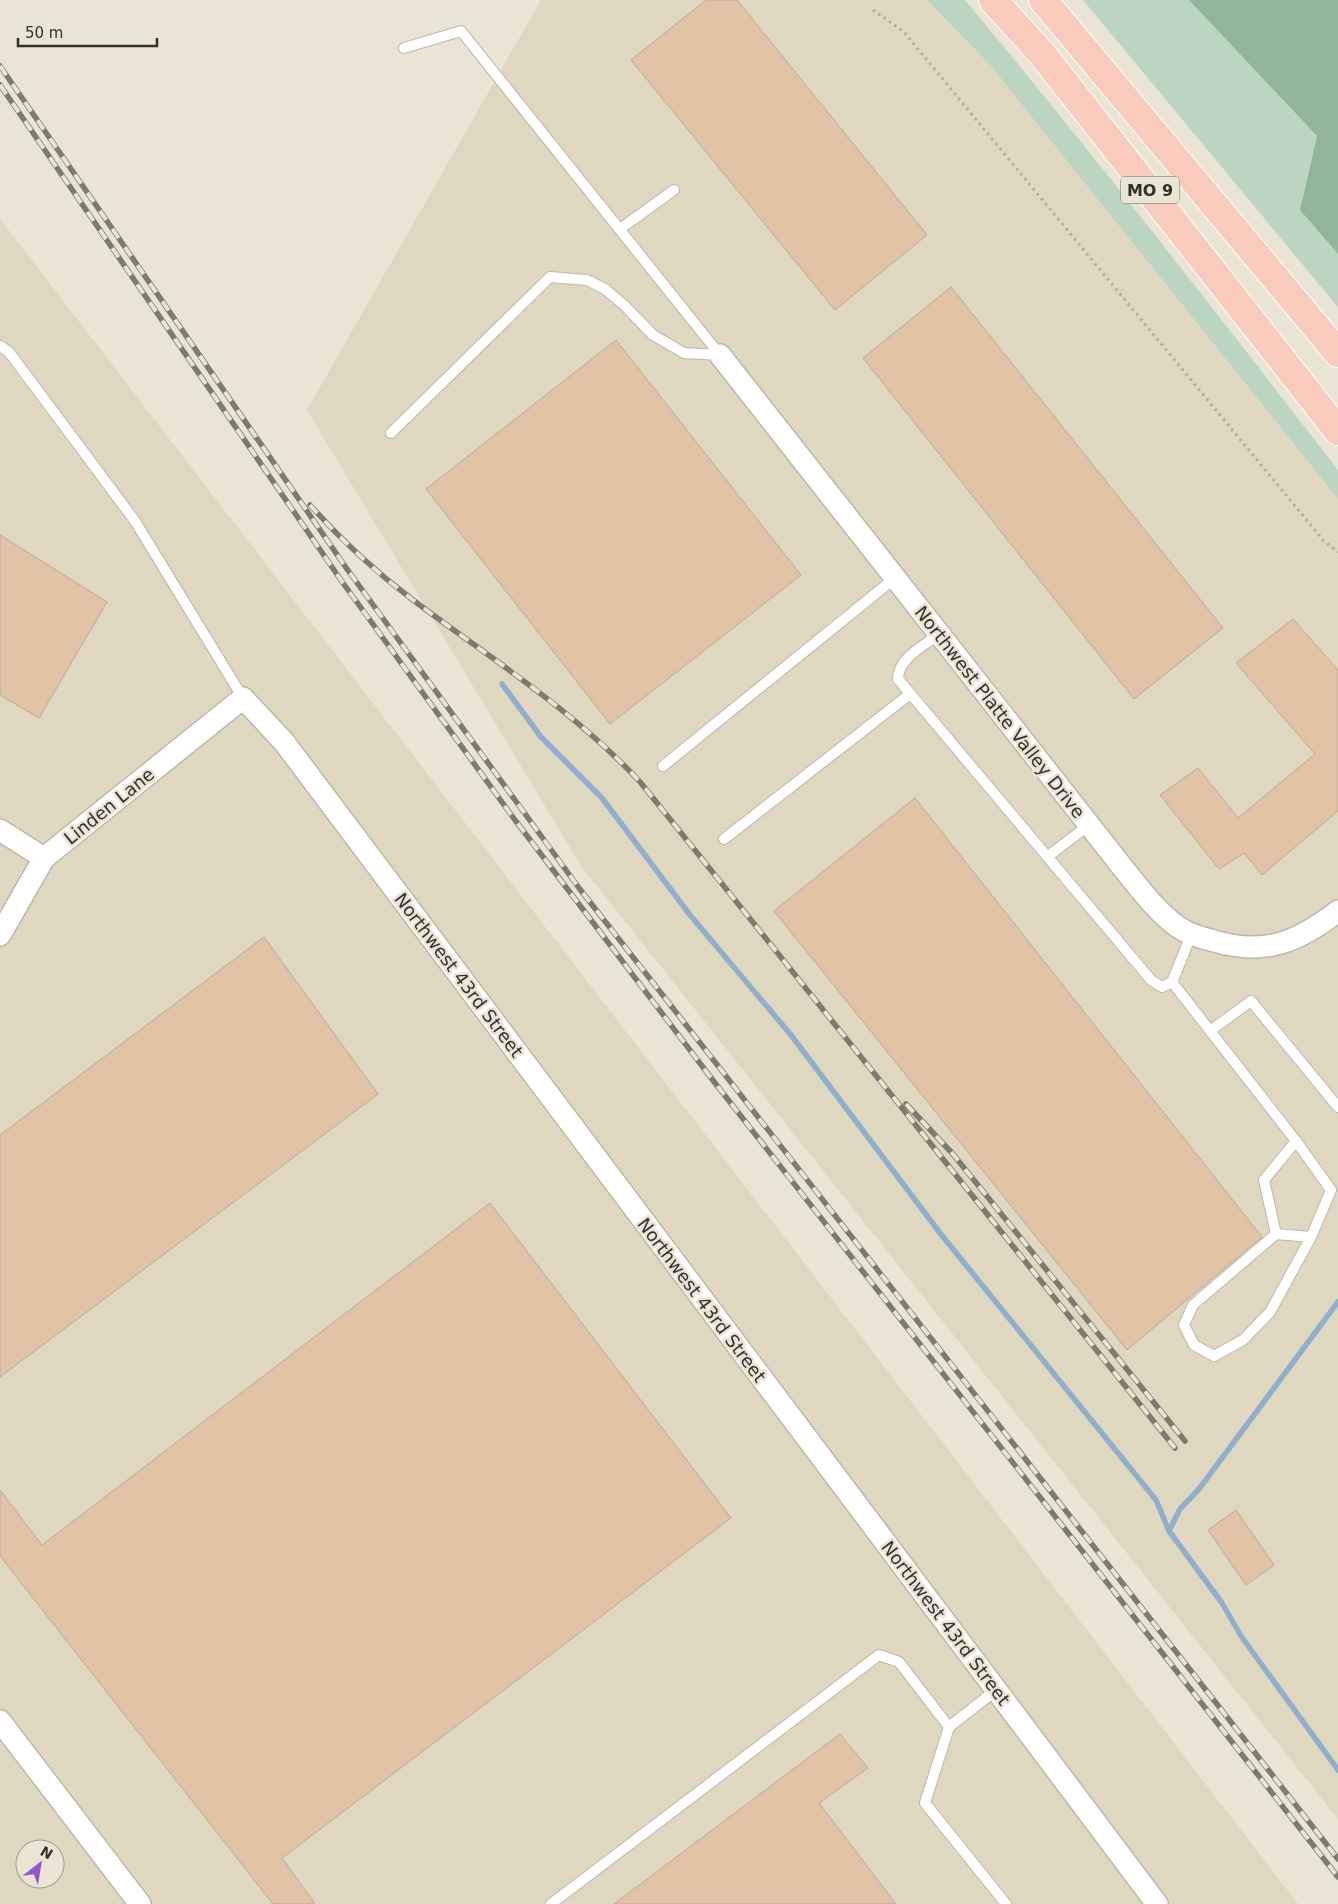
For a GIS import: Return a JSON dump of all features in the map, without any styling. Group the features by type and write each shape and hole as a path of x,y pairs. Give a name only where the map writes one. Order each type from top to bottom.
{"main road":[{"name":"MO 9","path":"993,0 1042,54 1338,431"},
{"name":"MO 9","path":"1044,0 1338,354"}],"street":[{"name":"Northwest Platte Valley Drive","path":"720,355 1156,909 1179,928 1192,934 1228,945 1260,948 1291,941 1320,925 1338,911"},
{"name":"Linden Lane","path":"0,936 44,858 244,698"},
{"name":"Northwest 43rd Street","path":"244,698 284,742 1158,1904"},
{"path":"0,830 44,858"},
{"path":"0,1721 140,1904"}],"lane":[{"path":"404,48 461,31 720,355"},
{"path":"620,229 674,190"},
{"path":"391,433 550,277 587,280 605,289 624,305 653,335 684,353 720,355"},
{"path":"0,346 9,352 134,521 244,698"},
{"path":"663,766 895,578"},
{"path":"939,634 902,662 898,671 898,679 1150,980 1162,987 1172,982 1192,934"},
{"path":"724,839 910,694"},
{"path":"1047,857 1089,825"},
{"path":"1172,982 1296,1141 1335,1187 1311,1237 1270,1312 1244,1340 1214,1356 1194,1346 1184,1325 1193,1305 1276,1234 1311,1237"},
{"path":"1210,1030 1251,1002 1338,1107"},
{"path":"1276,1234 1264,1180 1296,1141"},
{"path":"551,1904 879,1655 898,1662 949,1727"},
{"path":"996,1690 949,1727 925,1803 1006,1904"}],"path":[{"path":"873,10 904,31 1324,541 1338,552"}],"shaded area":[{"path":"541,0 927,0 991,66 1338,499 1338,1819 581,866 307,410"},
{"path":"0,219 1298,1904 0,1904"}],"green space":[{"path":"927,0 965,0 1013,58 1154,234 1338,470 1338,499 991,66"},
{"path":"1083,0 1189,0 1317,136 1300,210 1338,254 1338,307"},
{"path":"1189,0 1338,0 1338,254 1300,210 1317,136"}],"building":[{"path":"706,0 737,0 927,235 835,310 631,60"},
{"path":"951,287 1223,628 1134,699 863,358"},
{"path":"616,340 801,575 610,724 426,489"},
{"path":"0,535 107,602 39,718 0,695"},
{"path":"1293,619 1338,670 1338,811 1262,875 1244,853 1219,869 1160,795 1198,768 1238,818 1315,754 1236,663"},
{"path":"915,798 1262,1237 1127,1350 774,911"},
{"path":"264,937 378,1094 0,1377 0,1135"},
{"path":"490,1203 731,1518 282,1858 315,1904 273,1904 0,1556 0,1490 42,1545"},
{"path":"1236,1510 1274,1565 1246,1585 1208,1530"},
{"path":"840,1734 868,1768 819,1803 896,1904 614,1904"}],"waterway":[{"path":"502,684 541,737 602,798 690,915 791,1035 940,1233 1156,1500 1169,1531 1222,1603 1241,1636 1338,1770"},
{"path":"1169,1531 1180,1509 1199,1489 1338,1302"}],"railway":[{"path":"0,66 347,569 579,888 1338,1859"},
{"path":"0,85 343,583 515,820 715,1083 1338,1877"},
{"path":"310,505 346,543 386,578 560,709 588,732 641,783 1175,1448"},
{"path":"906,1104 952,1153 1185,1441"}]}
